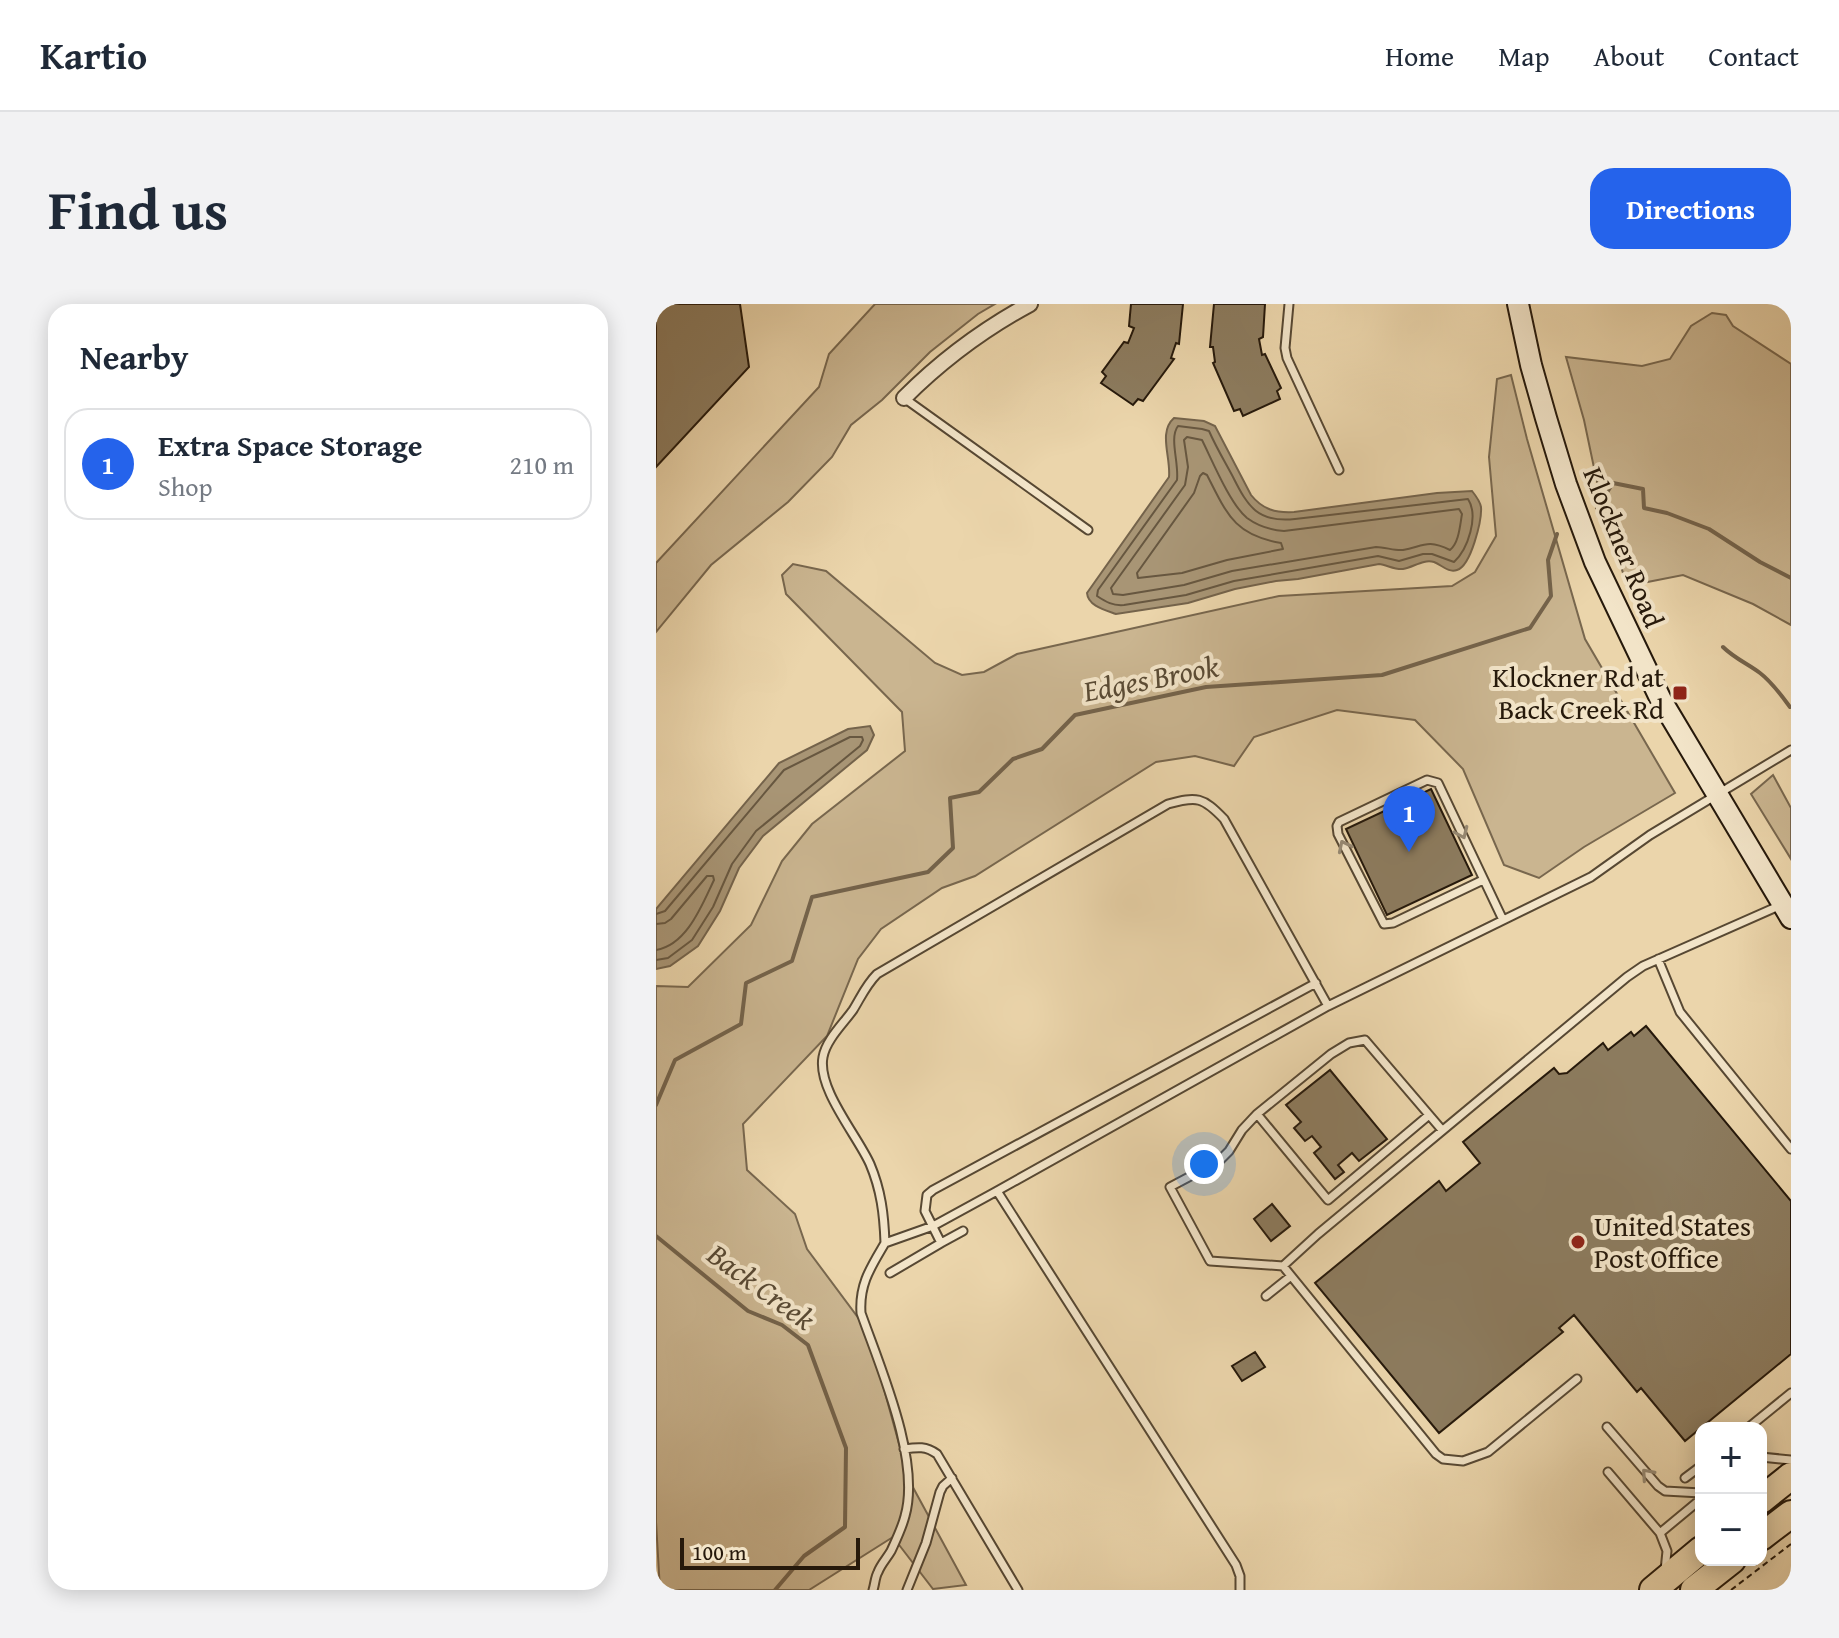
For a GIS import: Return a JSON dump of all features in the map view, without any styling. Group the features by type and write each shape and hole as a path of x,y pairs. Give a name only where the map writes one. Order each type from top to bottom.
{"highway":[{"path":"1767,1495 1791,1476"},
{"path":"1656,1588 1695,1555"},
{"path":"1694,1590 1724,1566"}],"main road":[{"name":"Klockner Road","path":"1518,304 1546,418 1595,562 1661,700 1787,911"}],"street":[{"path":"904,398 954,352 1030,304"}],"lane":[{"path":"1289,304 1287,358 1339,470"},
{"path":"904,398 1088,530"},
{"path":"885,1243 933,1226 1328,1006 1591,877 1650,835 1791,750"},
{"path":"1483,880 1388,925 1384,924 1338,834 1337,826 1339,822 1427,780 1434,780 1441,786 1503,920"},
{"path":"873,1590 878,1571 890,1551 907,1508 909,1469 892,1405 861,1313 863,1283 885,1243 882,1196 869,1162 826,1085 822,1070 827,1046 855,1007 866,985 877,974 1168,804 1188,798 1202,800 1224,819 1328,1006"},
{"path":"1442,1130 1365,1040 1349,1043 1257,1114 1219,1161 1170,1187 1210,1261 1283,1266 1627,977 1658,959 1787,911"},
{"path":"1658,959 1680,1012 1791,1149"},
{"path":"941,1243 925,1211 927,1195 933,1190 1316,983"},
{"path":"1257,1114 1328,1200 1429,1115"},
{"path":"997,1191 1236,1565 1240,1590"},
{"path":"890,1273 963,1231"},
{"path":"1283,1266 1443,1459 1463,1461 1488,1452 1577,1379"},
{"path":"1266,1296 1291,1276"},
{"path":"1755,1422 1791,1393"},
{"path":"1607,1427 1658,1486 1665,1491 1695,1495"},
{"path":"904,1449 929,1448 937,1454 1018,1590"},
{"path":"1767,1458 1791,1460"},
{"path":"1685,1478 1695,1470"},
{"path":"1608,1472 1660,1533 1667,1551 1665,1568 1656,1588"},
{"path":"907,1590 926,1543 940,1492 952,1478"},
{"path":"1660,1533 1695,1501"}],"path":[{"path":"1731,1590 1778,1532"}],"shaded area":[{"path":"875,304 995,304 930,352 882,400 851,425 832,457 788,502 711,565 656,632 656,563 819,387 829,354"},
{"path":"1712,313 1726,315 1733,326 1791,364 1791,625 1753,604 1683,575 1627,586 1601,501 1584,420 1566,357 1642,366 1670,359 1691,326"},
{"path":"1511,375 1585,639 1675,793 1584,847 1539,878 1504,865 1463,769 1415,720 1337,710 1254,737 1234,766 1195,756 1156,762 975,876 942,888 881,929 858,959 827,1036 743,1124 747,1170 795,1214 807,1249 868,1331 909,1480 966,1585 933,1589 893,1537 809,1590 660,1590 656,1522 656,986 688,987 751,925 782,861 812,824 905,751 902,712 786,594 782,575 793,564 826,571 935,663 962,675 984,672 1017,654 1279,596 1452,586 1475,572 1496,536 1489,457 1497,379"},
{"path":"1773,775 1791,808 1791,859 1751,794"}],"water":[{"path":"1174,418 1204,421 1215,426 1251,495 1260,504 1276,511 1294,512 1472,491 1481,507 1478,532 1471,552 1462,567 1454,571 1430,561 1403,569 1379,564 1235,589 1188,603 1116,614 1102,609 1090,601 1087,593 1169,477 1166,438 1169,424"},
{"path":"870,726 874,735 867,750 763,836 739,868 720,911 698,946 670,966 656,969 656,909 779,763 848,729"}],"building":[{"path":"656,304 740,304 749,367 656,467"},
{"path":"1131,304 1183,304 1179,344 1176,343 1171,358 1174,359 1143,401 1138,399 1133,405 1101,383 1106,376 1102,372 1124,342 1128,343 1134,328 1129,326"},
{"path":"1214,304 1265,304 1263,337 1259,339 1262,355 1265,354 1281,388 1277,391 1280,399 1243,416 1240,409 1234,411 1213,363 1213,347 1210,347"},
{"path":"1431,789 1472,875 1387,915 1346,829"},
{"name":"United States Post Office","path":"1646,1026 1791,1201 1791,1354 1708,1422 1695,1422 1695,1433 1685,1441 1641,1388 1637,1392 1574,1315 1559,1328 1563,1332 1439,1433 1315,1283 1439,1181 1446,1191 1480,1163 1463,1142 1554,1068 1559,1074 1567,1073 1603,1043 1608,1050 1631,1032 1634,1036"},
{"path":"1330,1070 1387,1139 1359,1161 1352,1153 1338,1165 1344,1172 1335,1179 1314,1153 1321,1147 1312,1136 1305,1141 1294,1128 1301,1122 1286,1105"},
{"path":"1272,1204 1290,1226 1271,1241 1254,1219"},
{"path":"1255,1352 1265,1367 1242,1381 1232,1366"}],"waterway":[{"name":"Edges Brook","path":"1597,508 1613,483 1643,489 1644,508 1709,529 1791,578"},
{"name":"Edges Brook","path":"656,1105 675,1060 741,1024 746,983 792,961 812,897 928,872 953,848 950,798 979,792 1013,759 1042,749 1075,715 1206,687 1382,675 1530,628 1551,596 1548,560 1557,534"},
{"path":"1723,647 1764,677 1790,707"},
{"name":"Back Creek","path":"656,1236 748,1311 782,1325 808,1345 846,1448 845,1527 804,1556 775,1590"}],"place":[{"name":"Klockner Rd at Back Creek Rd","path":"1680,693"},
{"name":"Extra Space Storage","path":"1409,852"},
{"name":"United States Post Office","path":"1578,1242"}]}
